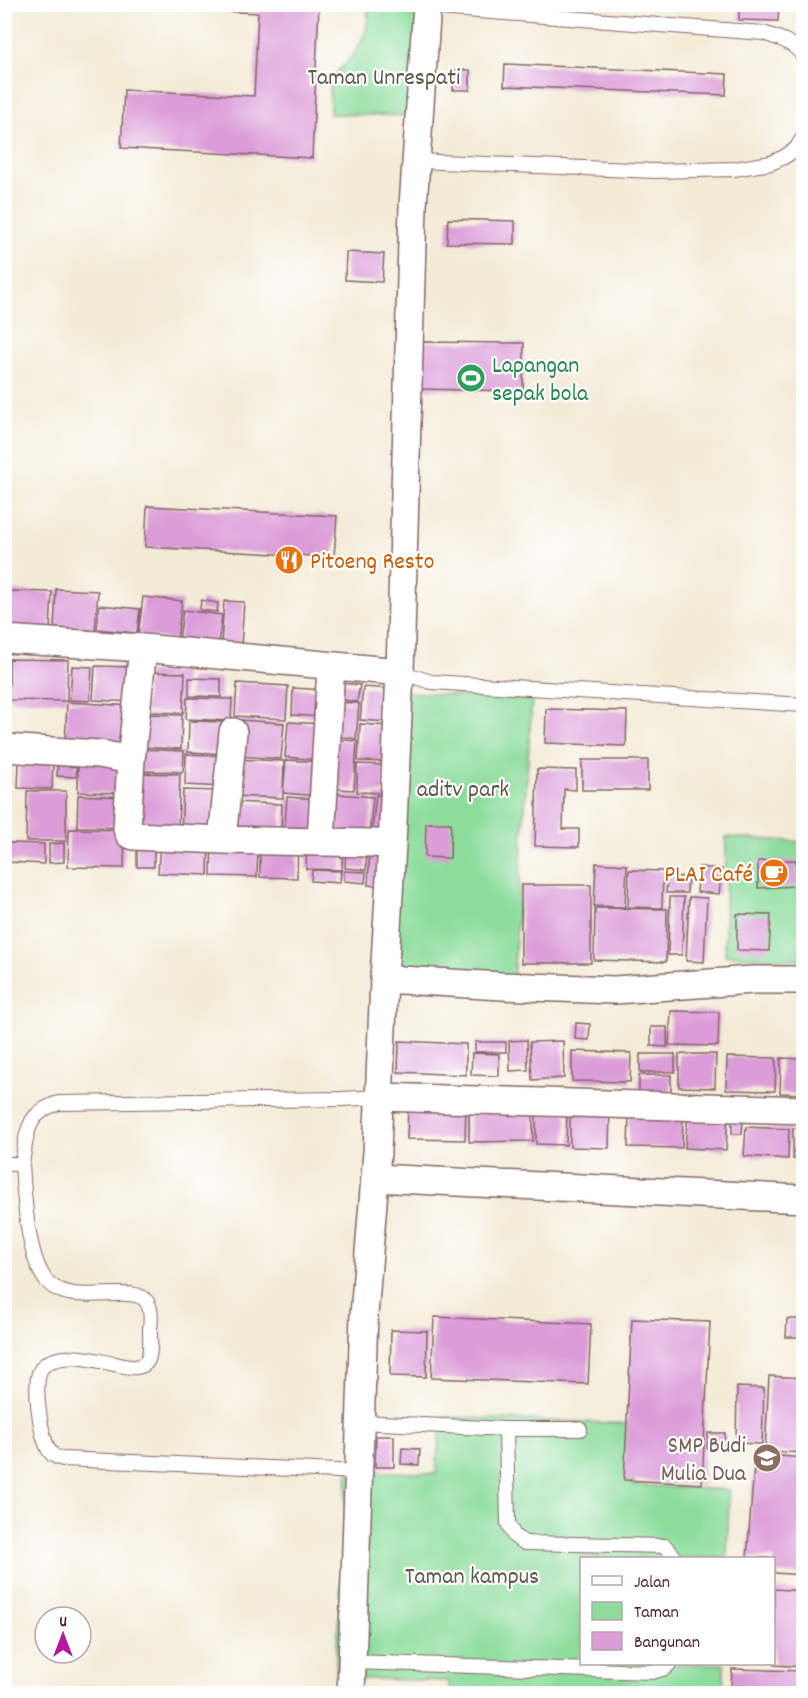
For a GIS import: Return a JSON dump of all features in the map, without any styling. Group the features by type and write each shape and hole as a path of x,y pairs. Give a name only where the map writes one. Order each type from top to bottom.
{"street":[{"path":"351,1694 364,1315 376,1178 400,672 413,206 427,6"},
{"path":"4,639 143,648 400,672"},
{"path":"143,648 131,760 127,823 129,834 222,840 321,841 392,845"},
{"path":"321,841 331,666"},
{"path":"222,840 233,732"},
{"path":"4,748 99,754 131,760"},
{"path":"384,979 615,990 752,980 804,980"},
{"path":"380,1096 804,1110"},
{"path":"376,1178 804,1199"}],"lane":[{"path":"427,6 763,33 791,44 804,58"},
{"path":"416,161 655,171 734,169 771,163 784,157 796,149 804,136"},
{"path":"400,672 431,682 804,705"},
{"path":"360,1472 63,1459 50,1453 43,1436 38,1400 41,1369 46,1364 61,1358 135,1367 146,1363 150,1352 151,1313 147,1303 141,1297 124,1294 67,1293 58,1290 45,1279 36,1258 29,1231 22,1164 28,1127 32,1119 41,1110 59,1103 342,1099 380,1096"},
{"path":"4,1164 22,1164"},
{"path":"360,1422 506,1429 580,1429"},
{"path":"506,1429 508,1523 514,1536 525,1543 665,1546 674,1557"},
{"path":"353,1662 652,1672 668,1665"}],"green space":[{"name":"Taman Unrespati","path":"367,5 427,5 419,116 330,114 330,79 353,55 364,37 367,27"},
{"name":"aditv park","path":"405,692 532,700 512,995 386,986"},
{"path":"726,837 803,842 803,961 725,955"},
{"name":"Taman kampus","path":"441,1417 634,1424 633,1485 729,1490 727,1557 580,1557 580,1665 724,1665 723,1693 449,1694 449,1681 337,1678 336,1661 348,1470 436,1474"}],"building":[{"path":"136,4 319,4 312,158 121,148 124,90 254,96 258,13 136,7"},
{"path":"739,4 779,4 778,21 739,20"},
{"path":"505,64 727,74 726,95 504,86"},
{"path":"453,70 470,70 470,90 453,90"},
{"path":"448,219 515,221 515,244 447,243"},
{"path":"346,252 384,254 382,282 345,280"},
{"name":"Lapangan sepak bola","path":"419,342 524,343 523,391 417,389"},
{"path":"147,506 337,516 334,557 145,547"},
{"path":"56,589 98,591 95,631 54,628"},
{"path":"9,591 52,592 50,631 7,630"},
{"path":"143,597 182,601 177,640 138,635"},
{"path":"201,600 218,603 217,612 200,610"},
{"path":"224,601 244,602 241,647 221,645"},
{"path":"99,605 140,609 137,633 97,629"},
{"path":"183,610 222,615 218,646 179,641"},
{"path":"9,659 68,660 67,701 9,700"},
{"path":"72,666 92,667 90,701 70,700"},
{"path":"95,666 135,667 134,702 93,700"},
{"path":"147,672 185,673 183,713 145,712"},
{"path":"189,678 221,679 221,697 189,696"},
{"path":"237,683 288,686 286,719 235,716"},
{"path":"340,683 360,685 357,702 337,699"},
{"path":"363,687 391,689 389,722 360,720"},
{"path":"293,688 325,690 324,717 292,715"},
{"path":"187,698 232,699 231,721 186,719"},
{"path":"67,702 132,706 129,749 65,745"},
{"path":"336,702 359,703 356,739 332,736"},
{"path":"546,709 627,711 626,746 545,743"},
{"path":"142,714 182,715 181,749 141,747"},
{"path":"239,720 284,723 281,759 237,756"},
{"path":"189,721 228,722 226,754 188,752"},
{"path":"288,722 323,724 320,760 285,757"},
{"path":"360,724 389,726 387,762 358,761"},
{"path":"328,739 357,741 354,790 325,788"},
{"path":"138,749 184,751 183,772 137,771"},
{"path":"186,754 227,756 225,787 185,785"},
{"path":"4,758 11,758 11,784 4,784"},
{"path":"58,759 77,760 76,777 57,776"},
{"path":"233,759 284,761 283,798 231,796"},
{"path":"286,760 322,762 319,796 283,793"},
{"path":"582,760 648,760 648,790 582,790"},
{"path":"19,762 53,762 52,789 18,788"},
{"path":"78,762 124,763 123,793 78,792"},
{"path":"357,764 384,765 383,793 357,792"},
{"path":"537,769 576,770 576,790 564,789 563,829 579,829 579,847 535,846"},
{"path":"135,773 180,774 178,830 134,828"},
{"path":"183,790 219,791 218,834 181,833"},
{"path":"27,791 66,791 66,841 26,841"},
{"path":"326,793 373,797 369,838 322,833"},
{"path":"78,795 122,797 121,828 77,827"},
{"path":"376,795 389,797 384,840 371,838"},
{"path":"287,797 317,799 315,840 284,838"},
{"path":"230,802 282,804 281,839 228,837"},
{"path":"426,823 451,823 450,858 425,857"},
{"path":"69,829 125,830 124,868 68,867"},
{"path":"160,839 209,841 208,875 158,873"},
{"path":"137,840 154,840 154,867 137,867"},
{"path":"212,841 258,842 257,877 211,876"},
{"path":"260,842 298,842 297,878 260,877"},
{"path":"307,842 343,844 342,870 306,869"},
{"path":"9,843 44,844 44,864 8,862"},
{"path":"64,843 64,862 49,863 49,844"},
{"path":"346,844 367,846 366,870 345,868"},
{"path":"370,845 383,846 380,886 368,885"},
{"path":"796,860 797,886 758,888 758,861"},
{"path":"596,863 627,865 625,907 594,906"},
{"path":"699,867 722,869 719,894 697,892"},
{"path":"312,870 341,871 340,883 311,881"},
{"path":"629,870 663,871 662,908 628,907"},
{"path":"344,871 366,872 365,883 344,881"},
{"path":"667,876 688,877 687,893 666,893"},
{"path":"521,885 591,885 591,963 521,963"},
{"path":"670,897 684,897 682,955 668,955"},
{"path":"689,897 707,898 704,962 686,961"},
{"path":"595,908 667,909 666,962 594,960"},
{"path":"737,914 771,915 769,951 737,950"},
{"path":"671,1011 719,1012 718,1046 669,1045"},
{"path":"576,1023 590,1024 589,1040 575,1039"},
{"path":"651,1027 667,1027 667,1047 651,1046"},
{"path":"527,1040 528,1070 510,1071 509,1041"},
{"path":"399,1041 466,1044 466,1075 398,1072"},
{"path":"563,1041 564,1078 532,1080 530,1042"},
{"path":"475,1042 506,1042 506,1052 475,1052"},
{"path":"572,1051 631,1053 630,1082 572,1081"},
{"path":"472,1053 499,1054 499,1076 471,1075"},
{"path":"640,1054 675,1054 675,1072 640,1072"},
{"path":"679,1054 716,1054 715,1088 679,1087"},
{"path":"727,1057 776,1058 775,1091 726,1090"},
{"path":"781,1058 804,1059 804,1094 780,1093"},
{"path":"639,1075 671,1075 671,1092 639,1092"},
{"path":"408,1104 466,1105 465,1140 407,1139"},
{"path":"533,1107 533,1141 469,1142 469,1108"},
{"path":"570,1109 610,1110 609,1148 570,1147"},
{"path":"688,1110 728,1113 726,1150 685,1148"},
{"path":"536,1112 567,1113 566,1145 536,1144"},
{"path":"629,1114 683,1115 682,1148 628,1147"},
{"path":"732,1118 743,1119 742,1134 732,1134"},
{"path":"746,1127 789,1129 788,1159 744,1156"},
{"path":"793,1128 804,1128 804,1159 793,1159"},
{"path":"434,1317 591,1324 588,1384 431,1378"},
{"path":"632,1319 710,1322 702,1484 624,1480"},
{"path":"787,1319 804,1319 804,1337 786,1337"},
{"path":"391,1330 427,1331 426,1377 390,1376"},
{"path":"769,1376 804,1378 804,1453 765,1451"},
{"path":"737,1387 764,1388 762,1444 736,1443"},
{"path":"708,1433 725,1433 724,1448 707,1448"},
{"path":"376,1436 394,1436 394,1467 375,1467"},
{"path":"402,1448 420,1449 419,1465 401,1464"},
{"name":"SMP Budi Mulia Dua","path":"755,1454 804,1458 804,1575 775,1573 775,1557 747,1557"},
{"path":"775,1589 804,1591 804,1667 774,1665"},
{"path":"732,1669 804,1671 804,1694 731,1694"}],"place":[{"name":"Lapangan sepak bola","path":"471,378"},
{"name":"Pitoeng Resto","path":"289,560"},
{"name":"PLAI Café","path":"774,873"},
{"name":"SMP Budi Mulia Dua","path":"767,1458"}]}
